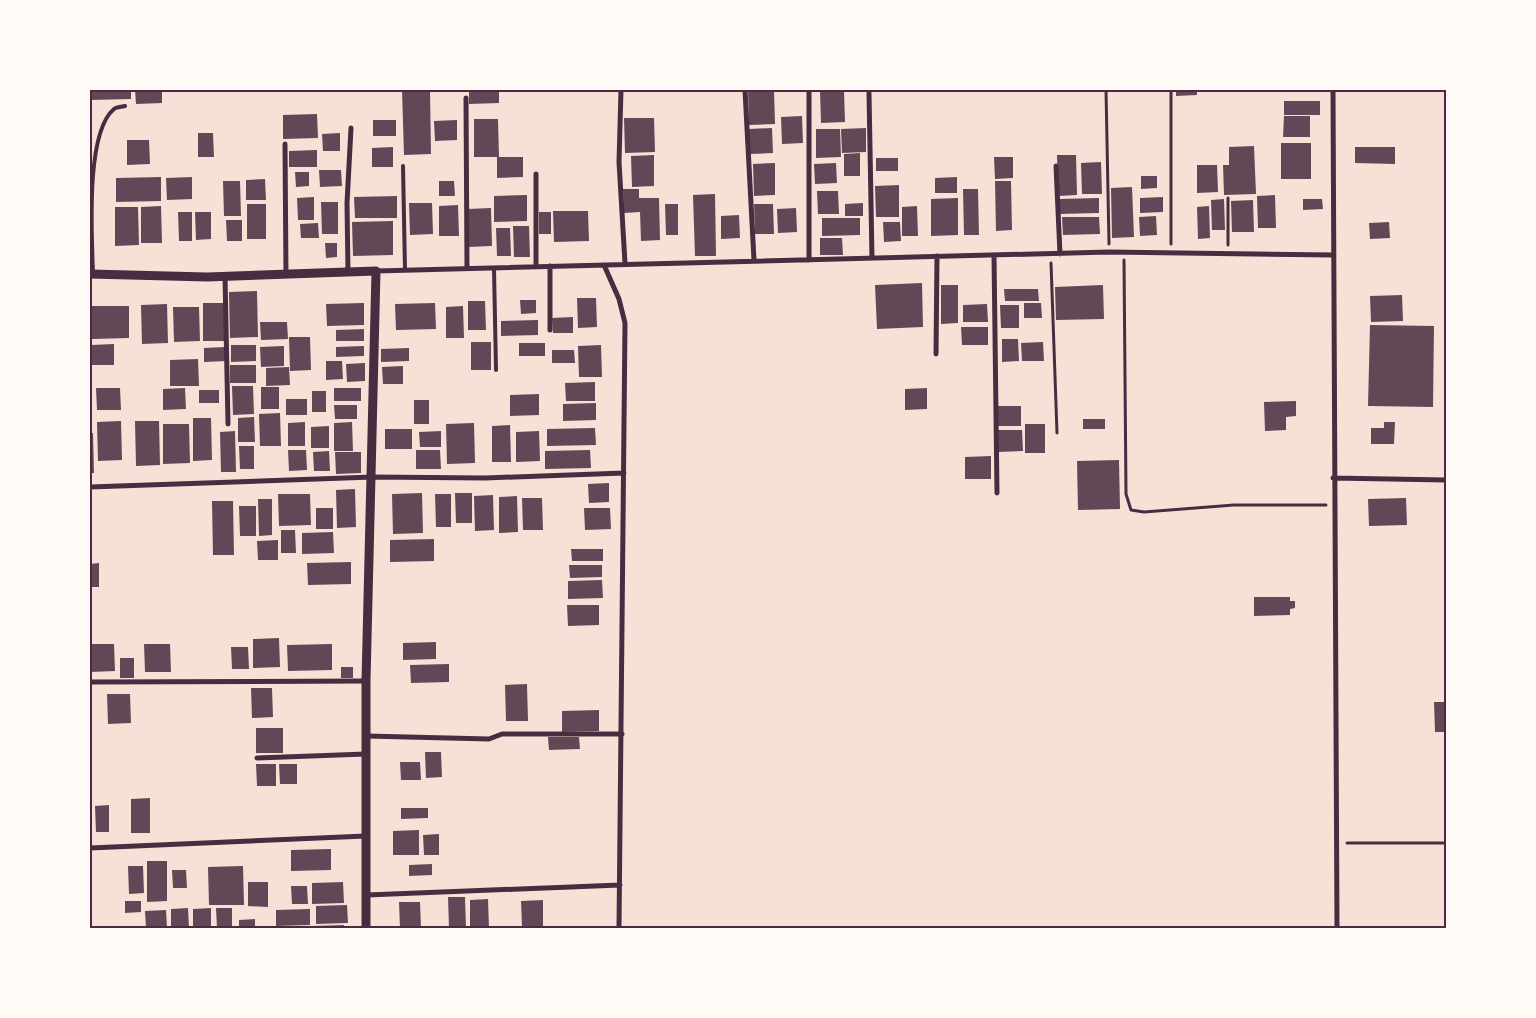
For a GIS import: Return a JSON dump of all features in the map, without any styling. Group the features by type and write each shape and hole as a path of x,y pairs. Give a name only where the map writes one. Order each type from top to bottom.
{"street":[{"path":"621,90 619,162 625,263"},
{"path":"745,90 754,260"},
{"path":"809,90 809,260"},
{"path":"1332,90 1334,255 1333,478 1338,928"},
{"path":"869,93 872,258"},
{"path":"466,98 467,268"},
{"path":"348,272 347,196 351,128"},
{"path":"285,144 286,275"},
{"path":"1056,166 1060,254"},
{"path":"536,174 536,266"},
{"path":"91,274 286,275 625,263 1051,255 1109,252 1334,255"},
{"path":"994,255 997,493"},
{"path":"936,354 937,256"},
{"path":"604,265 619,299 625,323 622,407 624,472 619,928"},
{"path":"550,266 550,330"},
{"path":"366,928 366,681 373,477 376,271"},
{"path":"225,276 228,424"},
{"path":"90,488 373,477 485,478 624,472"},
{"path":"1333,478 1446,480"},
{"path":"90,682 366,681"},
{"path":"366,736 489,738 502,734 622,734"},
{"path":"257,758 366,754"},
{"path":"90,848 366,836"},
{"path":"367,895 620,885"}],"lane":[{"path":"91,274 92,206 96,145 104,124 114,109 125,106"},
{"path":"403,166 405,270"},
{"path":"494,269 496,370"}],"path":[{"path":"1106,90 1109,252"},
{"path":"1171,90 1172,253"},
{"path":"1228,198 1228,254"},
{"path":"1124,252 1126,494 1131,510 1144,512 1234,505 1334,506"},
{"path":"1051,255 1057,433"},
{"path":"1338,843 1446,843"}],"building":[{"path":"90,90 131,90 131,99 90,100"},
{"path":"135,90 162,90 162,103 136,104"},
{"path":"402,90 430,90 431,154 404,155"},
{"path":"469,90 499,90 499,103 469,104"},
{"path":"748,90 774,90 775,124 749,125"},
{"path":"820,90 844,90 845,122 821,123"},
{"path":"1176,90 1197,90 1197,95 1176,96"},
{"path":"1284,101 1320,101 1320,115 1284,115"},
{"path":"317,114 318,138 283,139 283,115"},
{"path":"802,116 803,143 782,144 781,117"},
{"path":"1284,116 1310,116 1310,137 1283,137"},
{"path":"624,118 654,118 655,152 625,153"},
{"path":"474,119 498,119 499,157 523,157 523,177 497,178 497,157 474,157"},
{"path":"373,120 396,120 396,136 373,136"},
{"path":"457,120 457,140 435,141 434,121"},
{"path":"772,128 773,153 750,154 749,129"},
{"path":"866,128 866,152 842,153 841,129"},
{"path":"816,129 840,129 841,157 816,158"},
{"path":"198,133 213,133 214,157 198,157"},
{"path":"340,133 340,151 323,151 322,134"},
{"path":"127,140 149,140 150,164 127,165"},
{"path":"1281,143 1311,143 1311,179 1281,179"},
{"path":"1254,146 1256,194 1224,195 1223,165 1229,165 1229,147"},
{"path":"393,147 393,167 372,167 372,148"},
{"path":"1355,147 1395,147 1395,164 1355,163"},
{"path":"317,150 317,167 289,167 289,151"},
{"path":"860,153 860,176 844,176 844,154"},
{"path":"654,155 654,186 632,187 631,156"},
{"path":"1057,155 1076,155 1077,195 1058,196"},
{"path":"994,157 1013,157 1013,178 995,179"},
{"path":"876,158 898,158 898,171 876,171"},
{"path":"1101,162 1102,194 1082,194 1081,163"},
{"path":"775,163 775,195 754,196 753,164"},
{"path":"836,163 837,183 815,184 814,164"},
{"path":"1197,165 1217,165 1218,192 1197,193"},
{"path":"319,170 341,170 342,186 320,187"},
{"path":"295,172 309,172 309,186 296,187"},
{"path":"1141,176 1157,176 1157,188 1141,189"},
{"path":"161,177 161,201 116,202 116,178"},
{"path":"192,177 192,199 167,200 166,178"},
{"path":"957,177 957,193 935,193 935,178"},
{"path":"265,179 266,200 246,200 246,180"},
{"path":"223,181 240,181 241,216 224,216"},
{"path":"439,181 454,181 455,196 439,196"},
{"path":"995,181 1011,181 1012,230 996,231"},
{"path":"899,185 899,217 876,217 875,186"},
{"path":"1132,187 1134,237 1112,238 1111,188"},
{"path":"623,189 639,189 639,198 659,198 660,240 641,241 640,212 624,213"},
{"path":"963,189 978,189 979,235 964,235"},
{"path":"817,191 838,191 839,214 818,214"},
{"path":"715,194 716,256 695,256 693,195"},
{"path":"527,195 527,221 494,222 494,196"},
{"path":"1275,195 1276,228 1258,228 1257,196"},
{"path":"397,196 397,218 355,218 354,197"},
{"path":"314,197 314,220 298,220 297,198"},
{"path":"1163,197 1163,212 1140,213 1140,198"},
{"path":"958,198 958,235 931,236 931,199"},
{"path":"1099,198 1099,213 1059,214 1059,199"},
{"path":"1224,199 1225,230 1212,230 1211,200"},
{"path":"1303,199 1322,199 1323,209 1303,210"},
{"path":"1253,200 1254,232 1232,232 1231,201"},
{"path":"321,202 338,202 338,234 322,234"},
{"path":"409,203 432,203 433,234 410,235"},
{"path":"863,203 863,216 845,216 845,204"},
{"path":"247,204 266,204 266,239 247,239"},
{"path":"665,204 678,204 678,235 666,235"},
{"path":"754,204 773,204 774,234 755,234"},
{"path":"458,205 459,236 439,236 439,206"},
{"path":"161,206 162,243 141,243 141,207"},
{"path":"917,206 918,236 902,236 902,207"},
{"path":"1209,206 1210,238 1198,239 1197,207"},
{"path":"115,207 138,207 139,245 115,246"},
{"path":"491,208 492,246 468,247 467,209"},
{"path":"796,208 797,232 778,233 777,209"},
{"path":"553,211 588,211 589,241 554,242"},
{"path":"178,212 192,212 192,241 179,241"},
{"path":"195,212 211,212 211,239 196,240"},
{"path":"539,212 551,212 551,234 539,234"},
{"path":"739,215 740,238 721,239 721,216"},
{"path":"1156,216 1157,235 1140,236 1139,217"},
{"path":"1062,217 1099,217 1100,234 1063,235"},
{"path":"822,218 860,218 860,235 822,236"},
{"path":"226,220 242,220 242,241 227,241"},
{"path":"393,221 393,255 353,256 352,222"},
{"path":"883,222 900,222 901,241 884,242"},
{"path":"1389,222 1390,238 1370,239 1369,223"},
{"path":"318,223 319,238 301,238 300,224"},
{"path":"513,226 529,226 530,257 514,257"},
{"path":"496,228 510,228 511,256 497,256"},
{"path":"820,238 842,238 843,255 820,255"},
{"path":"325,243 337,243 337,257 326,258"},
{"path":"922,283 923,327 877,329 875,285"},
{"path":"941,285 958,285 958,323 941,324"},
{"path":"1103,285 1104,319 1056,320 1055,287"},
{"path":"1004,289 1038,289 1039,301 1005,301"},
{"path":"257,291 258,337 230,338 229,292"},
{"path":"1402,295 1403,321 1371,322 1370,296"},
{"path":"577,298 596,298 597,327 578,328"},
{"path":"520,300 536,300 536,313 521,314"},
{"path":"468,301 485,301 486,330 468,330"},
{"path":"203,303 224,303 225,341 203,341"},
{"path":"364,303 364,325 327,326 326,304"},
{"path":"435,303 436,329 396,330 395,304"},
{"path":"1024,303 1041,303 1042,318 1024,318"},
{"path":"167,304 168,343 142,344 141,305"},
{"path":"987,304 988,322 963,322 963,305"},
{"path":"1000,305 1019,305 1019,328 1001,328"},
{"path":"91,306 129,306 129,338 92,339"},
{"path":"463,306 464,338 446,338 446,307"},
{"path":"173,307 199,307 200,341 174,342"},
{"path":"573,317 573,333 553,333 552,318"},
{"path":"538,320 538,335 501,336 501,321"},
{"path":"260,322 287,322 288,339 261,340"},
{"path":"1370,325 1434,326 1433,407 1368,406"},
{"path":"961,327 988,327 988,345 962,345"},
{"path":"364,329 364,341 336,341 336,330"},
{"path":"289,337 310,337 311,370 290,371"},
{"path":"1002,339 1018,339 1019,361 1002,362"},
{"path":"471,342 491,342 491,370 471,370"},
{"path":"1043,342 1044,361 1022,361 1021,343"},
{"path":"519,343 545,343 545,356 519,356"},
{"path":"114,344 114,365 91,365 91,345"},
{"path":"231,345 256,345 256,361 231,362"},
{"path":"601,345 602,377 579,377 578,346"},
{"path":"284,346 284,366 261,367 260,347"},
{"path":"364,346 364,356 336,357 336,347"},
{"path":"225,347 226,361 204,362 204,348"},
{"path":"409,348 409,361 381,362 381,349"},
{"path":"552,350 574,350 575,363 552,363"},
{"path":"198,359 199,386 170,386 170,360"},
{"path":"326,361 342,361 343,379 326,380"},
{"path":"365,363 365,381 347,382 346,364"},
{"path":"230,365 256,365 256,383 230,383"},
{"path":"403,366 403,384 383,384 382,367"},
{"path":"289,367 290,385 266,386 266,368"},
{"path":"595,382 595,401 566,401 565,383"},
{"path":"232,386 253,386 254,414 233,415"},
{"path":"261,387 279,387 279,409 261,409"},
{"path":"96,388 120,388 121,410 97,410"},
{"path":"185,388 186,409 163,410 163,389"},
{"path":"334,388 361,388 361,401 334,401"},
{"path":"927,388 927,409 905,410 905,389"},
{"path":"199,390 219,390 219,403 199,403"},
{"path":"312,391 326,391 326,412 312,412"},
{"path":"539,394 539,415 510,416 510,395"},
{"path":"286,399 307,399 307,415 286,415"},
{"path":"414,400 429,400 429,424 414,424"},
{"path":"1296,401 1296,416 1286,417 1286,430 1265,431 1264,402"},
{"path":"596,403 596,420 563,421 563,404"},
{"path":"334,405 357,405 357,419 335,419"},
{"path":"997,406 1021,406 1021,426 997,426"},
{"path":"280,413 281,446 260,446 259,414"},
{"path":"254,417 255,442 238,442 238,418"},
{"path":"193,418 211,418 212,460 193,461"},
{"path":"1083,419 1105,419 1105,429 1083,429"},
{"path":"121,421 122,460 98,461 97,422"},
{"path":"135,421 159,421 160,465 136,466"},
{"path":"305,422 305,446 288,446 288,423"},
{"path":"352,422 353,451 334,451 334,423"},
{"path":"1384,422 1395,422 1394,444 1371,444 1371,428 1384,428"},
{"path":"474,423 475,463 447,464 446,424"},
{"path":"163,424 189,424 190,463 163,464"},
{"path":"1025,424 1045,424 1045,453 1025,453"},
{"path":"510,425 511,462 492,462 492,426"},
{"path":"329,426 329,448 311,448 311,427"},
{"path":"595,428 596,445 547,446 547,429"},
{"path":"385,429 412,429 412,449 385,449"},
{"path":"998,430 1022,430 1023,451 998,452"},
{"path":"235,431 236,472 221,472 220,432"},
{"path":"441,431 441,447 420,447 419,432"},
{"path":"539,431 540,461 516,462 516,432"},
{"path":"90,433 93,433 94,473 90,473"},
{"path":"239,446 254,446 254,469 240,469"},
{"path":"288,450 306,450 307,470 289,471"},
{"path":"416,450 440,450 441,469 416,469"},
{"path":"590,450 591,468 545,469 545,451"},
{"path":"329,451 330,471 314,471 313,452"},
{"path":"335,452 361,452 361,473 336,474"},
{"path":"991,456 991,479 965,479 965,457"},
{"path":"1119,460 1120,509 1078,510 1077,461"},
{"path":"609,483 609,502 589,503 588,484"},
{"path":"355,489 356,527 337,528 336,490"},
{"path":"422,493 423,533 393,534 392,494"},
{"path":"455,493 472,493 472,523 456,523"},
{"path":"278,494 310,494 311,525 279,526"},
{"path":"435,494 451,494 451,527 436,527"},
{"path":"493,495 494,530 475,531 474,496"},
{"path":"517,496 518,532 499,533 499,497"},
{"path":"522,498 542,498 543,530 523,530"},
{"path":"1406,498 1407,525 1369,526 1368,499"},
{"path":"258,499 272,499 272,535 259,536"},
{"path":"212,501 233,501 234,555 213,555"},
{"path":"239,506 256,506 256,536 240,536"},
{"path":"316,508 333,508 333,529 316,529"},
{"path":"584,508 610,508 611,529 585,530"},
{"path":"281,530 295,530 296,553 281,553"},
{"path":"333,532 334,553 302,554 302,533"},
{"path":"434,539 434,561 390,562 390,540"},
{"path":"278,540 278,560 258,560 257,541"},
{"path":"571,549 603,549 603,561 572,561"},
{"path":"351,562 351,584 308,585 307,563"},
{"path":"99,563 99,587 90,587 90,564"},
{"path":"569,565 602,565 602,577 570,578"},
{"path":"602,580 603,598 568,599 568,581"},
{"path":"1254,597 1290,597 1290,601 1295,601 1295,608 1290,609 1290,615 1254,616"},
{"path":"567,605 599,605 599,625 568,626"},
{"path":"279,638 280,667 253,668 253,639"},
{"path":"436,642 436,659 403,660 403,643"},
{"path":"90,644 114,644 115,671 90,672"},
{"path":"144,644 170,644 171,672 145,672"},
{"path":"332,644 332,670 288,671 287,645"},
{"path":"231,647 248,647 249,669 232,669"},
{"path":"120,658 134,658 134,678 120,678"},
{"path":"449,664 449,682 411,683 410,665"},
{"path":"341,667 353,667 353,678 341,678"},
{"path":"527,684 528,721 506,721 505,685"},
{"path":"251,688 272,688 273,717 252,718"},
{"path":"107,694 130,694 131,723 108,724"},
{"path":"1434,702 1446,702 1446,732 1435,732"},
{"path":"599,710 599,731 562,732 562,711"},
{"path":"256,728 283,728 283,753 256,753"},
{"path":"548,737 579,737 580,749 549,750"},
{"path":"425,752 441,752 442,777 426,778"},
{"path":"400,762 420,762 421,780 401,780"},
{"path":"256,764 276,764 276,786 257,786"},
{"path":"279,764 297,764 297,784 280,784"},
{"path":"150,798 150,833 131,833 131,799"},
{"path":"109,805 109,832 96,832 95,806"},
{"path":"401,808 428,808 428,818 401,819"},
{"path":"419,830 419,855 393,855 393,831"},
{"path":"439,834 439,855 424,855 423,835"},
{"path":"331,849 331,870 291,871 291,850"},
{"path":"147,861 167,861 167,901 147,902"},
{"path":"432,864 432,875 409,876 409,865"},
{"path":"128,866 143,866 144,893 129,894"},
{"path":"243,866 244,905 209,905 208,867"},
{"path":"172,870 186,870 187,888 173,888"},
{"path":"248,882 268,882 268,907 248,906"},
{"path":"343,882 344,903 312,904 312,883"},
{"path":"291,886 307,886 308,904 292,904"},
{"path":"448,897 465,897 466,928 449,928"},
{"path":"488,899 489,928 470,928 470,900"},
{"path":"543,900 543,927 522,927 521,901"},
{"path":"125,901 141,901 141,912 125,913"},
{"path":"399,902 420,902 421,928 400,928"},
{"path":"347,905 348,923 316,924 316,906"},
{"path":"188,908 189,928 171,928 171,909"},
{"path":"211,908 211,928 193,928 193,909"},
{"path":"216,908 232,908 232,928 217,928"},
{"path":"310,909 310,925 276,926 276,910"},
{"path":"166,910 167,928 146,928 145,911"},
{"path":"255,919 255,928 239,928 239,920"},
{"path":"344,925 344,928 313,928 313,926"}]}
